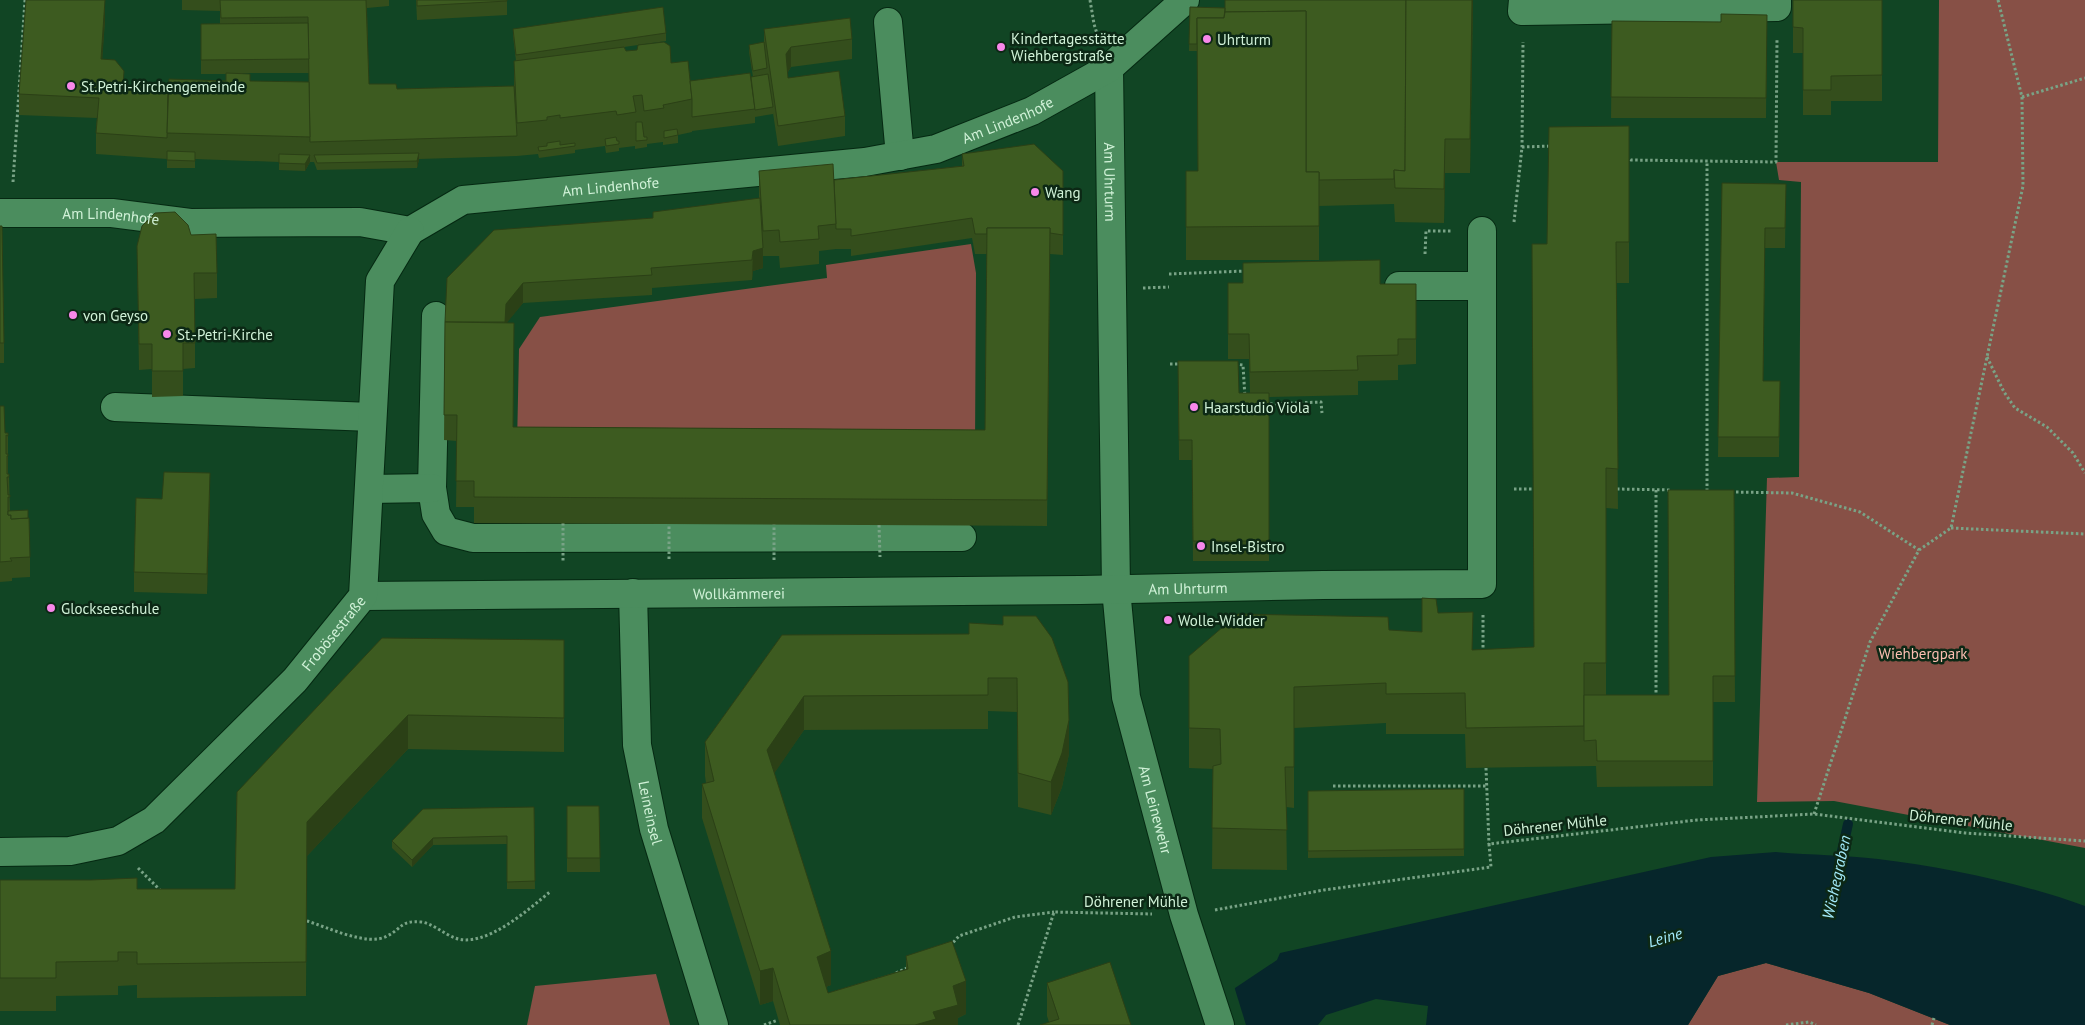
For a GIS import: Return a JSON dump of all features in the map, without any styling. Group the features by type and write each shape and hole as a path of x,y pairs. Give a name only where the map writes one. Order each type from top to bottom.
{"street":[{"name":"Am Lindenhofe","path":"6,213 112,213 190,223 360,222 410,231 463,200 865,162 900,156 936,149 1032,111 1109,68 1185,0"},
{"path":"1522,6 1777,4"},
{"path":"888,22 900,156"},
{"name":"Am Uhrturm","path":"1109,68 1116,589 1324,584 1482,584"},
{"path":"1482,230 1482,584"},
{"name":"Frobösestraße","path":"0,852 70,852 118,841 154,820 295,680 363,596 380,281 410,231"},
{"path":"1399,286 1482,286"},
{"path":"436,316 432,488 436,514 446,531 473,538 962,537"},
{"path":"115,407 372,417"},
{"path":"369,488 432,488"},
{"name":"Wollkämmerei","path":"363,596 1116,589"},
{"name":"Am Leinewehr","path":"1116,589 1126,697 1184,915 1217,1014"},
{"name":"Leineinsel","path":"633,594 638,745 641,764 654,830 714,1025"}],"path":[{"path":"6,213 25,0"},
{"path":"1951,528 2023,186 2022,97 1998,0"},
{"path":"1624,155 1632,160 1776,162 1777,4"},
{"path":"1425,258 1426,231 1513,230 1522,146 1522,6"},
{"path":"2022,97 2085,78"},
{"path":"1522,146 1560,146"},
{"path":"1708,161 1708,491"},
{"path":"1170,274 1249,271"},
{"path":"1149,288 1169,287"},
{"path":"1987,356 2004,392 2015,408 2047,427 2074,453 2085,474"},
{"path":"1170,364 1188,364"},
{"path":"1234,364 1243,364 1245,404"},
{"path":"1264,404 1321,402 1322,412"},
{"path":"1617,489 1673,490"},
{"path":"1656,490 1656,705"},
{"path":"1699,491 1716,491"},
{"path":"1724,492 1792,493 1860,512 1919,550"},
{"path":"563,523 563,561"},
{"path":"669,524 669,559"},
{"path":"774,524 774,560"},
{"path":"879,525 880,557"},
{"path":"1814,814 1870,642 1919,550 1951,528 2085,534"},
{"path":"1482,584 1483,662"},
{"path":"1486,768 1489,844"},
{"path":"1333,786 1486,786"},
{"name":"Döhrener Mühle","path":"942,950 950,946 959,936 1015,917 1054,912 1184,915 1324,890 1491,867 1489,844 1697,820 1814,814 1965,833 2085,841"},
{"path":"138,868 164,893"},
{"path":"307,921 369,940 387,937 403,923 422,922 456,939 477,940 517,918 551,891"},
{"path":"1018,1025 1054,912"},
{"path":"892,975 917,962"},
{"path":"1932,1025 1934,1018"},
{"path":"764,1025 778,1020"},
{"path":"1786,1025 1809,1022 1816,1025"}],"green space":[{"name":"Wiehbergpark","path":"1939,0 2085,0 2085,848 1834,801 1757,802 1767,478 1799,477 1801,182 1779,180 1776,162 1938,162"},
{"path":"971,244 976,273 975,446 517,445 519,349 540,317 827,278 826,265"},
{"path":"1766,963 1869,993 1950,1025 1688,1025 1718,976"},
{"path":"656,974 670,1025 527,1025 535,986"}],"water":[{"name":"Leine","path":"1776,852 1865,858 1930,866 2009,883 2085,906 2085,1025 1950,1025 1869,993 1766,963 1718,976 1688,1025 1426,1025 1428,1006 1376,999 1326,1015 1318,1025 1203,1025 1235,988 1277,960 1280,953 1711,857"}],"pier":[{"path":"1234,986 1246,1025 1200,1025 1201,1023"}],"building":[{"name":"St.Petri-Kirchengemeinde","path":"26,0 105,0 101,59 115,60 124,71 123,85 168,88 167,138 96,133 99,98 19,94"},
{"path":"220,0 366,0 369,84 396,84 397,89 514,86 517,136 310,142 308,17 221,18"},
{"path":"417,0 507,0 507,1 417,6"},
{"path":"1225,0 1406,0 1405,171 1394,170 1394,179 1319,180 1319,172 1306,172 1306,11 1225,12"},
{"path":"1406,0 1472,0 1470,139 1445,139 1444,189 1395,188 1394,170 1405,171"},
{"path":"1793,0 1882,0 1882,75 1831,76 1831,90 1803,90 1803,28 1793,27"},
{"path":"663,7 666,33 516,55 513,29"},
{"path":"1190,7 1225,8 1224,18 1197,18 1197,44 1189,44"},
{"path":"1306,11 1306,172 1319,172 1319,226 1186,227 1186,171 1198,171 1197,18 1224,18 1225,12"},
{"path":"1721,14 1767,15 1766,98 1611,97 1612,21 1721,22"},
{"path":"850,18 852,39 791,47 786,54 788,78 839,71 845,116 778,126 764,29"},
{"path":"308,23 309,59 201,60 201,24"},
{"path":"664,42 670,46 671,63 688,61 692,99 663,105 664,108 644,111 642,95 633,96 636,112 617,115 616,111 560,118 560,115 547,117 547,120 517,123 514,61 624,47 626,51 637,50 638,45"},
{"path":"764,42 767,68 753,71 749,45"},
{"path":"226,73 250,74 250,81 309,82 310,137 167,133 169,79 226,81"},
{"path":"750,73 755,109 692,117 690,81"},
{"path":"768,74 773,107 755,110 751,77"},
{"path":"636,122 642,122 644,137 647,137 647,140 636,141"},
{"path":"1629,126 1629,242 1616,242 1618,469 1606,468 1606,663 1584,663 1584,726 1466,728 1465,693 1386,694 1386,683 1294,687 1294,767 1285,767 1287,830 1212,828 1213,766 1221,764 1220,729 1189,728 1189,656 1238,614 1388,617 1389,630 1422,632 1422,598 1436,599 1438,613 1473,612 1472,650 1534,647 1532,244 1547,244 1549,127"},
{"path":"677,129 678,135 664,138 664,131"},
{"path":"616,137 619,144 606,146 605,139"},
{"path":"560,141 560,145 575,143 575,146 539,151 538,147"},
{"path":"1034,144 1063,171 1063,235 1050,233 1050,228 987,228 987,234 975,234 972,218 851,236 851,229 836,229 834,180 964,166 962,154"},
{"path":"167,151 195,152 195,161 167,160"},
{"path":"419,153 417,161 317,163 314,155"},
{"path":"279,154 310,155 305,164 279,163"},
{"path":"833,164 836,224 818,226 819,239 780,242 779,230 763,231 759,171"},
{"path":"1722,183 1786,184 1785,228 1765,228 1763,381 1780,381 1779,437 1718,437"},
{"path":"760,198 763,248 753,251 752,260 651,268 652,275 523,283 506,304 505,322 445,322 447,278 494,230 653,218 653,212"},
{"name":"St.-Petri-Kirche","path":"175,212 188,225 191,235 216,234 217,273 194,273 195,343 183,343 183,371 152,371 152,344 139,344 137,246 142,226 155,213"},
{"path":"0,226 2,226 4,343 0,343"},
{"path":"987,228 1050,228 1047,500 474,497 474,481 456,481 457,415 444,415 445,322 514,323 513,427 985,430"},
{"path":"1380,260 1380,284 1416,284 1416,339 1398,339 1398,355 1357,356 1358,370 1250,372 1249,334 1228,334 1228,283 1243,283 1243,263"},
{"path":"1178,361 1238,361 1239,393 1269,393 1269,541 1193,541 1192,440 1179,440"},
{"path":"0,406 4,406 5,433 8,433 8,436 6,435 6,454 8,454 7,474 9,474 9,477 7,477 8,495 10,497 8,497 8,515 11,515 11,519 29,518 30,557 10,558 12,561 0,562"},
{"path":"164,472 210,473 207,574 134,572 136,498 162,499"},
{"path":"1668,490 1734,490 1735,676 1713,676 1713,761 1597,761 1596,740 1584,741 1584,695 1669,695"},
{"path":"28,510 28,518 11,519 11,515 8,515 8,511"},
{"path":"1003,616 1036,616 1052,638 1068,682 1069,720 1062,753 1051,782 1018,773 1017,678 988,678 988,695 804,696 767,750 831,951 817,957 828,993 908,969 906,956 952,941 966,981 953,986 958,1005 933,1012 936,1019 915,1025 790,1025 773,968 760,971 702,784 714,781 705,742 782,635 969,634 969,623 1003,625"},
{"path":"382,638 564,640 564,718 408,715 307,822 306,962 137,964 137,952 118,952 118,961 56,962 56,978 0,978 0,880 137,878 137,889 235,889 237,792"},
{"path":"1464,789 1464,849 1308,851 1308,791"},
{"path":"567,806 599,806 600,858 567,858"},
{"path":"534,807 535,881 507,882 507,836 433,838 412,860 392,841 423,809"},
{"path":"1110,962 1131,1025 1040,1025 1059,1019 1047,983"}],"waterway":[{"name":"Wiehegraben","path":"1838,869 1848,824"}],"place":[{"name":"Uhrturm","path":"1207,39"},
{"name":"Kindertagesstätte Wiehbergstraße","path":"1001,47"},
{"name":"St.Petri-Kirchengemeinde","path":"71,86"},
{"name":"Wang","path":"1035,192"},
{"name":"von Geyso","path":"73,315"},
{"name":"St.-Petri-Kirche","path":"167,334"},
{"name":"Haarstudio Viola","path":"1194,407"},
{"name":"Insel-Bistro","path":"1201,546"},
{"name":"Glockseeschule","path":"51,608"},
{"name":"Wolle-Widder","path":"1168,620"}]}
